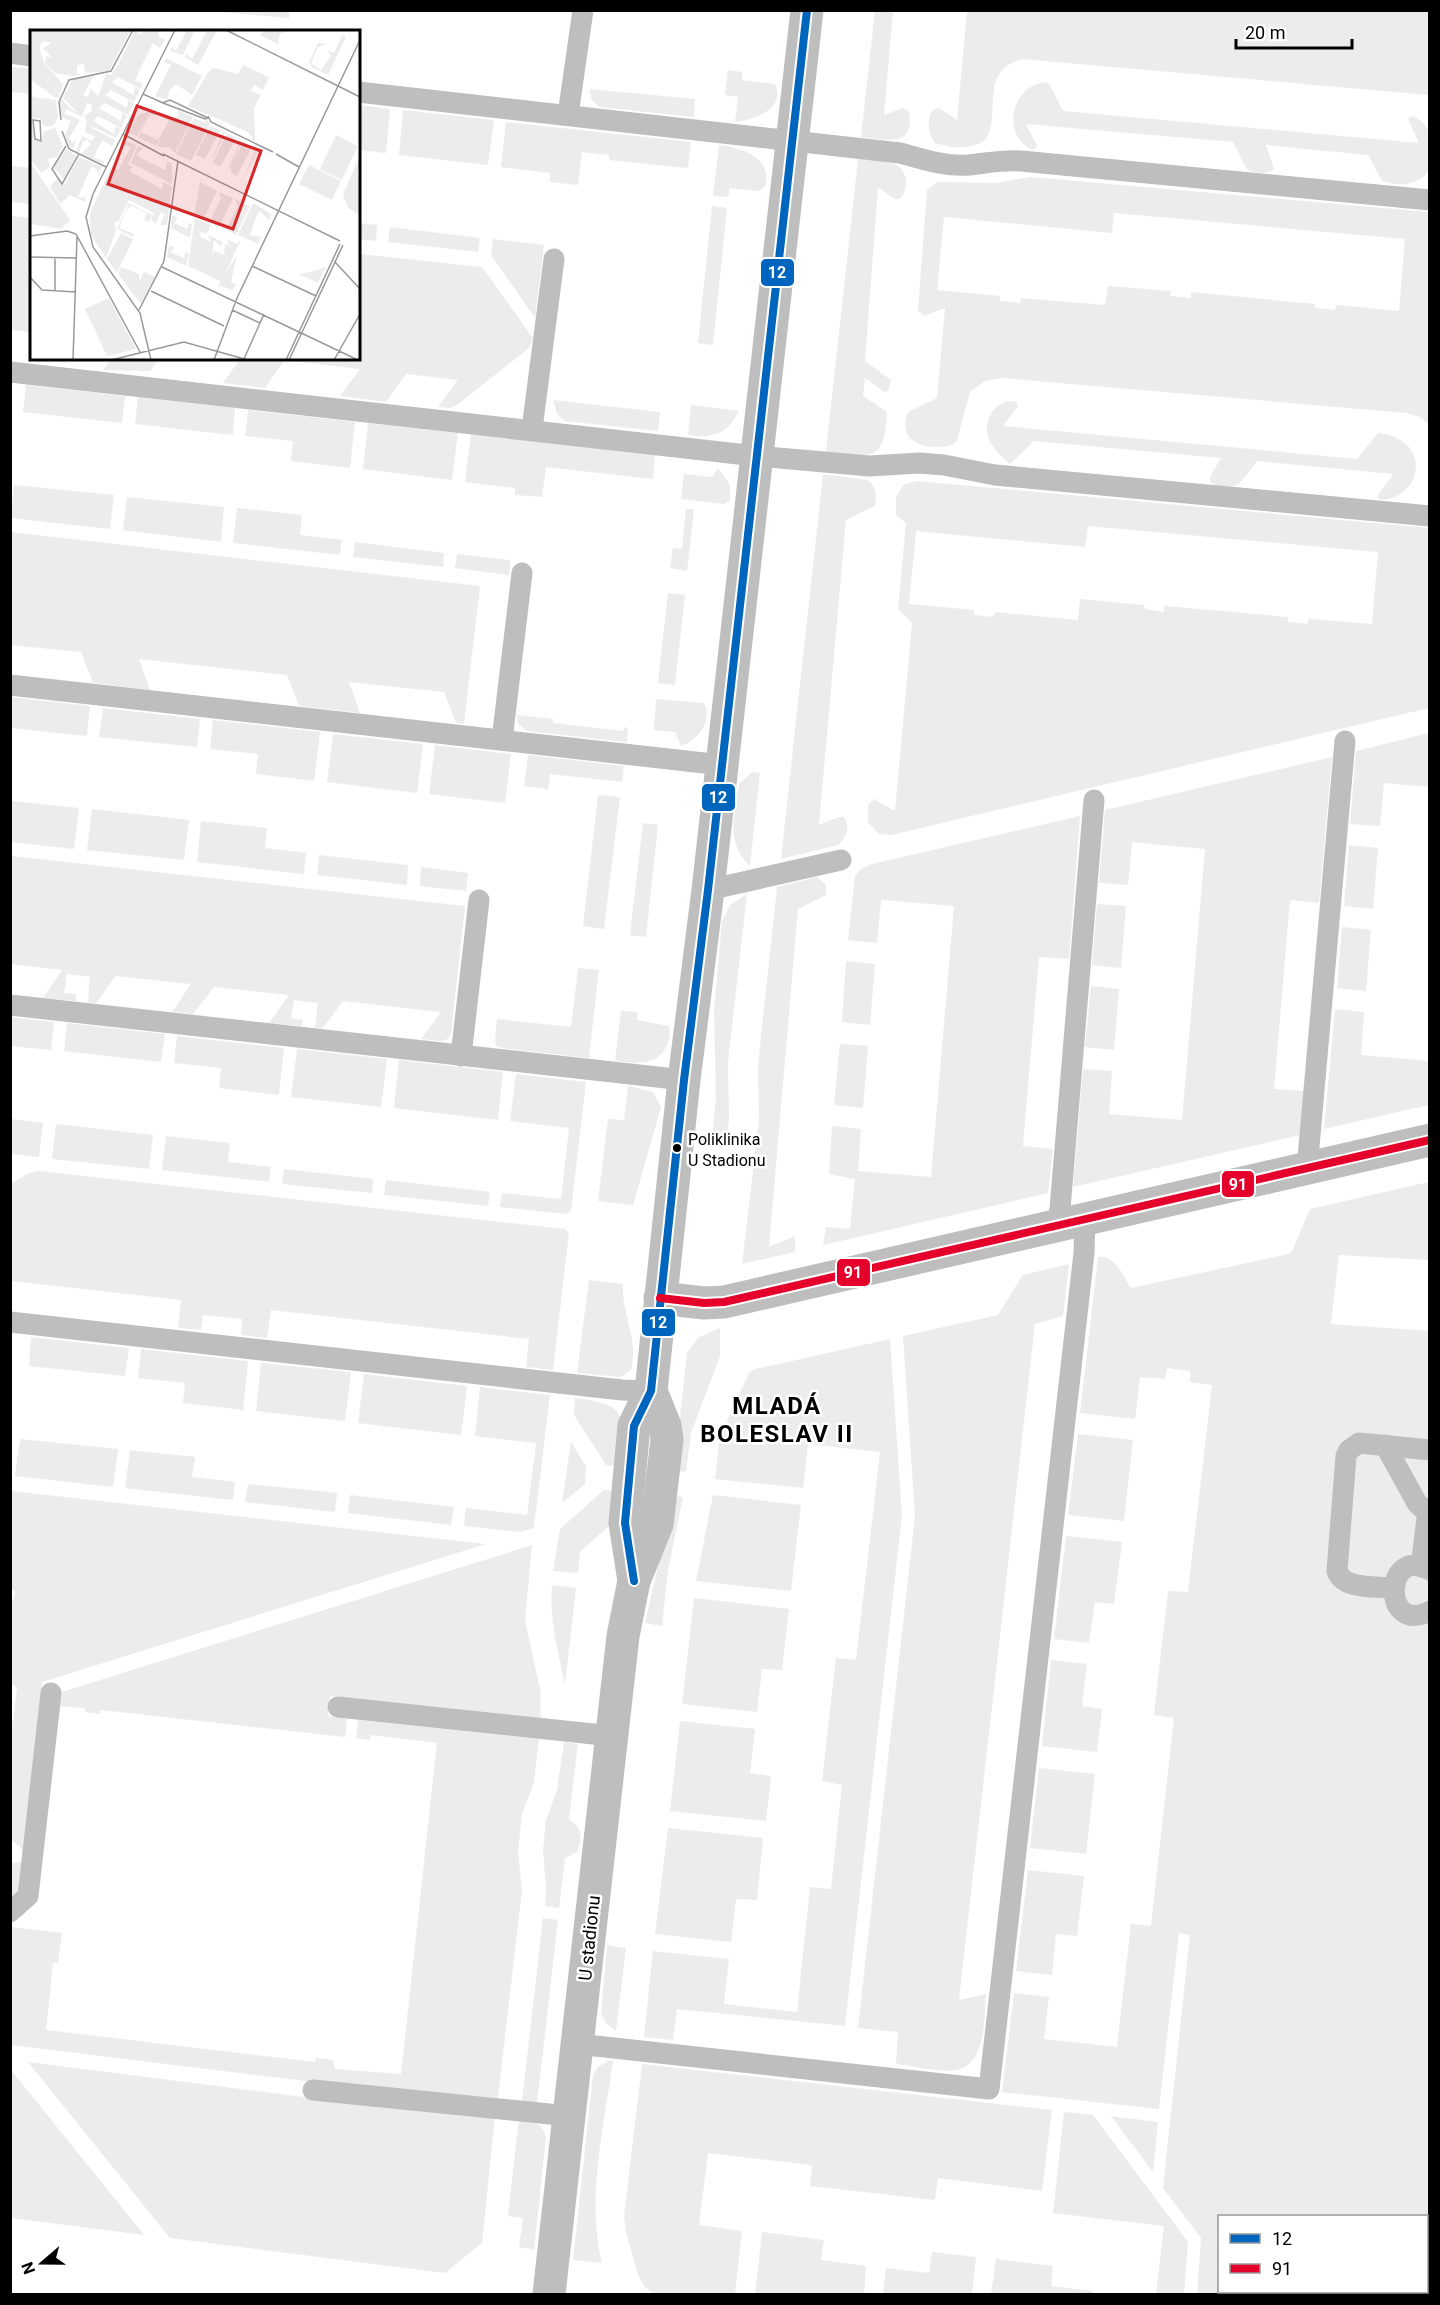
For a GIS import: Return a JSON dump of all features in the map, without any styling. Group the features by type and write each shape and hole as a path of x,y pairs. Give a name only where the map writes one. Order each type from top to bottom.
{"street":[{"path":"651,1391 684,1080 708,890 807,10"},
{"path":"660,1298 724,1302 1430,1140"},
{"name":"U stadionu","path":"549,2295 623,1636 634,1581 626,1512 634,1426 651,1391"}],"lane":[{"path":"568,115 583,10"},
{"path":"10,53 30,56"},
{"path":"360,92 900,153 943,164 996,160 1032,162 1430,200"},
{"path":"532,429 554,259"},
{"path":"10,372 756,456 869,466 944,465 995,475 1430,516"},
{"path":"502,740 522,573"},
{"path":"10,686 722,765"},
{"path":"1307,1168 1345,741"},
{"path":"577,2044 989,2089 1082,1264 1071,1223 1060,1209 1094,800"},
{"path":"708,890 841,860"},
{"path":"461,1056 479,900"},
{"path":"10,1005 684,1080"},
{"path":"10,1322 622,1390 651,1391"},
{"path":"1393,1588 1349,1584 1340,1576 1336,1564 1346,1456 1359,1443 1430,1450"},
{"path":"1385,1445 1417,1503 1429,1510 1425,1569 1409,1568 1402,1571 1393,1588 1394,1599 1404,1611 1419,1615 1430,1611"},
{"path":"10,1912 28,1896 51,1693"},
{"path":"338,1707 612,1736"},
{"path":"313,2090 569,2116"}],"shaded area":[{"path":"290,10 289,18 209,11"},
{"path":"875,11 893,11 884,115 903,108 909,111 910,123 908,131 897,139 861,137"},
{"path":"967,11 1429,11 1429,95 1022,59 1008,65 995,82 992,117 986,139 968,147 946,146 934,142 929,129 929,120 934,109 939,108 957,120"},
{"path":"10,67 30,69 30,94 11,92"},
{"path":"728,70 742,72 742,80 775,84 776,100 772,106 759,116 735,122 738,97 725,95"},
{"path":"1046,82 1050,85 1063,111 1419,143 1408,119 1412,116 1422,122 1427,129 1430,138 1430,165 1423,177 1417,181 1395,184 1382,181 1368,155 1266,145 1274,169 1260,173 1246,168 1233,142 1026,124 1037,146 1033,150 1016,134 1013,123 1014,112 1025,92 1034,85"},
{"path":"589,89 695,99 694,117 599,107 592,100"},
{"path":"360,105 390,109 386,153 360,150"},
{"path":"403,110 494,120 488,165 399,155"},
{"path":"506,122 691,142 688,168 609,160 609,155 582,152 578,185 550,182 550,173 501,167"},
{"path":"719,145 746,152 760,161 766,177 765,187 758,191 730,188 728,197 713,196"},
{"path":"858,159 888,162 895,165 905,174 906,182 904,194 899,199 895,199 878,187 865,361 891,380 888,391 884,392 865,378 863,396 887,412 883,441 878,449 864,455 826,452"},
{"path":"11,166 30,168 30,204 11,202"},
{"path":"1030,177 1429,212 1429,424 1420,417 1406,413 1003,378 985,381 970,392 957,440 952,445 933,447 916,443 906,432 905,423 908,412 937,398 945,308 924,316 918,310 927,190 937,182 996,183","holes":["1114,213 1405,239 1399,311 1336,305 1335,310 1315,308 1315,304 1191,292 1191,298 1170,296 1171,291 1108,286 1105,305 1021,298 1020,303 1000,301 1000,296 937,290 944,217 1112,233"]},
{"path":"712,206 727,208 713,345 698,343"},
{"path":"11,216 30,218 30,332 11,330"},
{"path":"360,223 377,225 376,241 360,239"},
{"path":"390,227 480,238 478,252 388,242"},
{"path":"493,239 544,245 535,318 491,255"},
{"path":"360,254 482,267 533,338 529,348 457,405 449,408 438,407 458,380 406,374 386,402 340,396 360,369 285,360 360,360"},
{"path":"110,360 158,360 150,371 103,370"},
{"path":"239,360 285,360 265,388 223,383"},
{"path":"26,385 125,396 122,423 23,412"},
{"path":"138,397 235,408 233,435 135,424"},
{"path":"553,400 660,412 658,431 565,421 557,414"},
{"path":"1010,401 1016,402 1018,406 1003,426 1357,459 1378,433 1395,437 1407,445 1414,455 1416,467 1414,478 1407,489 1396,496 1381,500 1377,497 1393,474 1257,461 1239,483 1228,487 1211,483 1210,477 1221,458 1034,441 1010,464 990,442 987,429 994,409"},
{"path":"691,405 739,411 729,425 718,433 705,436 688,435"},
{"path":"248,410 355,422 350,468 291,461 293,441 245,436"},
{"path":"368,423 458,433 452,480 363,469"},
{"path":"471,434 655,455 653,479 546,467 542,497 515,495 515,488 465,482"},
{"path":"718,468 730,485 730,501 724,504 681,499 684,474 712,477"},
{"path":"823,474 867,480 876,494 875,506 846,520 819,825 844,817 847,828 838,845 781,859"},
{"path":"917,481 1429,528 1429,708 891,835 879,834 868,822 868,805 874,799 895,811 912,623 898,609 906,523 896,515 896,497 904,484","holes":["1088,526 1378,552 1372,624 1309,619 1307,624 1288,622 1288,617 1165,606 1164,612 1145,609 1144,605 1080,599 1078,620 995,612 993,617 974,615 974,610 909,604 916,531 1085,547"]},
{"path":"14,485 114,495 110,529 11,518"},
{"path":"127,497 224,507 221,542 123,530"},
{"path":"237,508 302,515 300,535 342,540 340,555 233,543"},
{"path":"686,509 694,509 687,571 670,568 673,548 682,549"},
{"path":"11,532 480,586 464,724 456,723 444,692 349,682 360,713 299,706 287,675 139,659 150,690 93,683 81,652 11,645"},
{"path":"355,542 444,553 443,567 353,557"},
{"path":"457,554 511,560 509,575 455,568"},
{"path":"668,593 685,595 675,685 658,683"},
{"path":"11,697 90,706 87,736 11,728"},
{"path":"656,699 704,703 707,717 698,735 681,746 675,732 654,730"},
{"path":"103,708 200,719 197,747 99,737"},
{"path":"517,715 553,719 553,723 624,731 624,727 628,728 627,742 527,731 518,724"},
{"path":"213,720 320,732 314,781 256,774 258,754 210,749"},
{"path":"1429,733 1429,787 1384,783 1380,826 1350,824 1356,751"},
{"path":"333,734 423,744 417,793 327,782"},
{"path":"435,745 511,754 505,803 429,794"},
{"path":"528,755 624,766 622,782 550,774 548,789 524,786"},
{"path":"1332,757 1319,903 1290,900 1274,1089 1304,1091 1300,1135 1073,1187 1083,1069 1112,1071 1109,1114 1182,1120 1205,849 1132,842 1128,885 1099,883 1105,810"},
{"path":"752,772 760,773 750,866 737,848 734,838 734,817 739,784"},
{"path":"598,795 620,797 604,929 583,926"},
{"path":"11,801 79,808 74,849 11,842"},
{"path":"92,809 189,820 184,860 87,850"},
{"path":"1080,816 1069,959 1039,957 1023,1146 1053,1149 1048,1193 823,1245 826,1227 850,1229 855,1179 829,1174 832,1126 861,1129 858,1171 931,1177 954,906 881,900 877,943 848,940 855,876 861,869 872,864"},
{"path":"201,821 267,828 265,848 306,853 304,874 197,862"},
{"path":"643,823 658,825 646,937 630,935"},
{"path":"1349,845 1378,848 1373,909 1344,906"},
{"path":"319,855 408,865 407,885 317,875"},
{"path":"11,856 465,906 451,1034 448,1039 440,1041 421,1039 441,1012 343,1001 323,1028 315,1028 318,1003 294,1000 291,1018 303,1020 302,1026 269,1023 289,995 214,987 193,1014 172,1012 191,984 116,976 96,1003 88,1002 90,977 67,974 64,993 76,994 76,1001 43,998 62,970 11,964"},
{"path":"421,867 468,873 466,891 420,886"},
{"path":"817,877 826,885 826,895 798,909 769,1247 795,1236 795,1252 742,1264 759,1120 758,1065 777,887"},
{"path":"747,894 728,1062 727,1138 712,1136 716,1098 714,1011 722,921 730,905"},
{"path":"1097,904 1126,906 1121,968 1092,965"},
{"path":"1342,927 1371,930 1366,991 1337,988"},
{"path":"846,961 875,964 870,1025 842,1022"},
{"path":"578,968 599,970 589,1058 496,1046 497,1019 571,1027"},
{"path":"1091,986 1119,989 1114,1050 1085,1047"},
{"path":"1335,1009 1364,1012 1361,1055 1429,1061 1429,1105 1324,1129"},
{"path":"621,1011 637,1012 637,1020 669,1026 668,1043 658,1057 645,1062 615,1061"},
{"path":"11,1017 54,1022 51,1050 11,1046"},
{"path":"67,1023 165,1034 161,1062 64,1051"},
{"path":"177,1036 284,1048 279,1095 219,1088 221,1068 174,1063"},
{"path":"840,1044 868,1046 863,1108 834,1105"},
{"path":"297,1049 387,1059 381,1107 291,1097"},
{"path":"399,1060 503,1072 498,1120 394,1108"},
{"path":"516,1074 586,1082 571,1211 565,1214 500,1207 502,1193 561,1199 569,1128 510,1121"},
{"path":"628,1086 653,1092 661,1107 633,1205 598,1201 608,1119 624,1120"},
{"path":"11,1119 43,1123 39,1157 11,1154"},
{"path":"56,1124 153,1135 149,1169 52,1159"},
{"path":"166,1136 230,1143 228,1162 271,1167 269,1182 162,1170"},
{"path":"284,1169 373,1179 372,1193 282,1184"},
{"path":"38,1171 565,1229 569,1233 553,1370 526,1367 529,1339 271,1310 267,1338 241,1335 242,1319 203,1315 201,1330 178,1328 181,1300 11,1281 11,1184 27,1174"},
{"path":"386,1180 490,1192 488,1206 384,1195"},
{"path":"1429,1182 1429,1260 1339,1255 1331,1324 1429,1331 1429,2294 1197,2294 1201,2238 1163,2188 1190,1935 1179,1933 1159,2109 1002,2092 1014,1993 1049,1997 1044,2039 1117,2047 1131,1924 1151,1926 1174,1718 1154,1715 1168,1591 1188,1592 1212,1385 1190,1382 1190,1371 1167,1368 1165,1379 1140,1377 1135,1419 1080,1413 1098,1257 1114,1262 1131,1288 1291,1253 1310,1209"},
{"path":"1069,1264 1063,1316 1035,1324 959,2000 986,1994 982,2038 974,2058 958,2070 936,2070 896,2064 898,2032 858,2028 915,1516 903,1336 998,1315 1023,1275"},
{"path":"589,1280 623,1284 633,1358 631,1370 621,1377 577,1373"},
{"path":"720,1328 720,1356 691,1433 686,1472 674,1470 687,1353 699,1337"},
{"path":"31,1337 129,1348 125,1376 29,1366"},
{"path":"890,1339 902,1515 845,2026 677,2009 673,2040 644,2037 653,1951 729,1959 724,2004 797,2012 810,1887 831,1889 842,1785 822,1781 836,1658 856,1660 880,1452 808,1444 803,1488 715,1479 720,1436 749,1373 756,1369"},
{"path":"141,1349 248,1361 243,1410 183,1403 185,1383 138,1378"},
{"path":"261,1363 351,1372 345,1421 256,1411"},
{"path":"364,1374 467,1386 461,1435 358,1423"},
{"path":"480,1387 550,1395 534,1528 520,1532 464,1526 466,1508 527,1515 536,1443 475,1436"},
{"path":"575,1398 606,1404 620,1416 623,1425 621,1467 606,1465 574,1415"},
{"path":"1078,1434 1133,1440 1124,1521 1068,1515"},
{"path":"20,1439 118,1449 113,1487 15,1476"},
{"path":"571,1441 586,1467 585,1484 562,1503"},
{"path":"130,1450 195,1457 192,1477 235,1482 233,1500 125,1488"},
{"path":"248,1484 337,1493 335,1512 245,1502"},
{"path":"604,1490 619,1491 614,1521 580,1552 578,1573 553,1571 560,1529"},
{"path":"11,1491 486,1544 42,1682 23,1850 11,1839 10,1744 17,1688 10,1681 10,1600 14,1599 15,1591 10,1588"},
{"path":"350,1495 454,1507 451,1525 348,1513"},
{"path":"713,1495 801,1505 791,1591 696,1581"},
{"path":"671,1496 683,1497 668,1570 662,1626 645,1623 669,1517"},
{"path":"1066,1536 1122,1542 1114,1604 1095,1602 1089,1643 1054,1639"},
{"path":"532,1545 525,1620 540,1689 541,1719 330,1696 328,1716 347,1719 345,1737 101,1710 100,1714 85,1712 82,1708 60,1706 62,1692"},
{"path":"552,1585 576,1588 565,1684 553,1623"},
{"path":"694,1598 789,1609 782,1670 762,1669 757,1712 682,1704"},
{"path":"1051,1660 1087,1664 1082,1706 1102,1709 1097,1752 1042,1746"},
{"path":"358,1720 539,1739 534,1783 522,1814 518,1851 522,1890 498,2098 314,2082 11,2045 11,1927 62,1933 58,1963 53,1963 46,2030 315,2062 316,2058 333,2060 335,2069 401,2074 437,1743 371,1735 370,1740 356,1738"},
{"path":"680,1721 755,1729 750,1773 771,1776 766,1821 670,1811"},
{"path":"564,1742 578,1744 569,1819 577,1826 581,1837 577,1852 565,1858 559,1908 545,1906 543,1850 546,1820 557,1790"},
{"path":"1039,1768 1095,1774 1086,1854 1030,1848"},
{"path":"668,1828 763,1838 757,1900 736,1899 731,1942 655,1934"},
{"path":"22,1861 19,1891 11,1897 11,1864"},
{"path":"1028,1870 1084,1876 1077,1936 1056,1934 1052,1975 1016,1971"},
{"path":"543,1918 558,1920 537,2103 522,2101"},
{"path":"607,1945 626,1948 616,2031 606,2023 601,2013"},
{"path":"608,2061 613,2061 601,2137 596,2188 598,2239 602,2263 573,2260 593,2075 598,2067"},
{"path":"28,2062 312,2098 495,2116 482,2243 445,2273 170,2238"},
{"path":"642,2064 1052,2110 1042,2191 938,2178 935,2200 810,2186 812,2165 708,2153 699,2225 742,2231 735,2294 658,2294 651,2292 644,2286 638,2275 624,2216"},
{"path":"11,2070 144,2235 11,2218"},
{"path":"1064,2112 1093,2115 1188,2242 1184,2294 1156,2294 1164,2226 1053,2213"},
{"path":"1111,2116 1158,2122 1153,2172"},
{"path":"519,2119 539,2125 546,2137 534,2250 519,2247 523,2218 508,2216"},
{"path":"762,2232 824,2240 821,2260 866,2266 864,2294 755,2294"},
{"path":"932,2252 976,2257 972,2294 883,2294 886,2268 929,2273"},
{"path":"996,2259 1053,2266 1051,2286 1093,2291 1093,2294 991,2294"}],"transit line":[{"name":"12","path":"634,1581 625,1523 634,1426 651,1391 684,1080 708,890 807,10"},
{"name":"91","path":"660,1298 704,1303 724,1302 1430,1140"}],"place":[{"name":"Poliklinika U Stadionu","path":"677,1148"}],"district":[{"name":"MLADÁ BOLESLAV II","path":"777,1420"}]}
